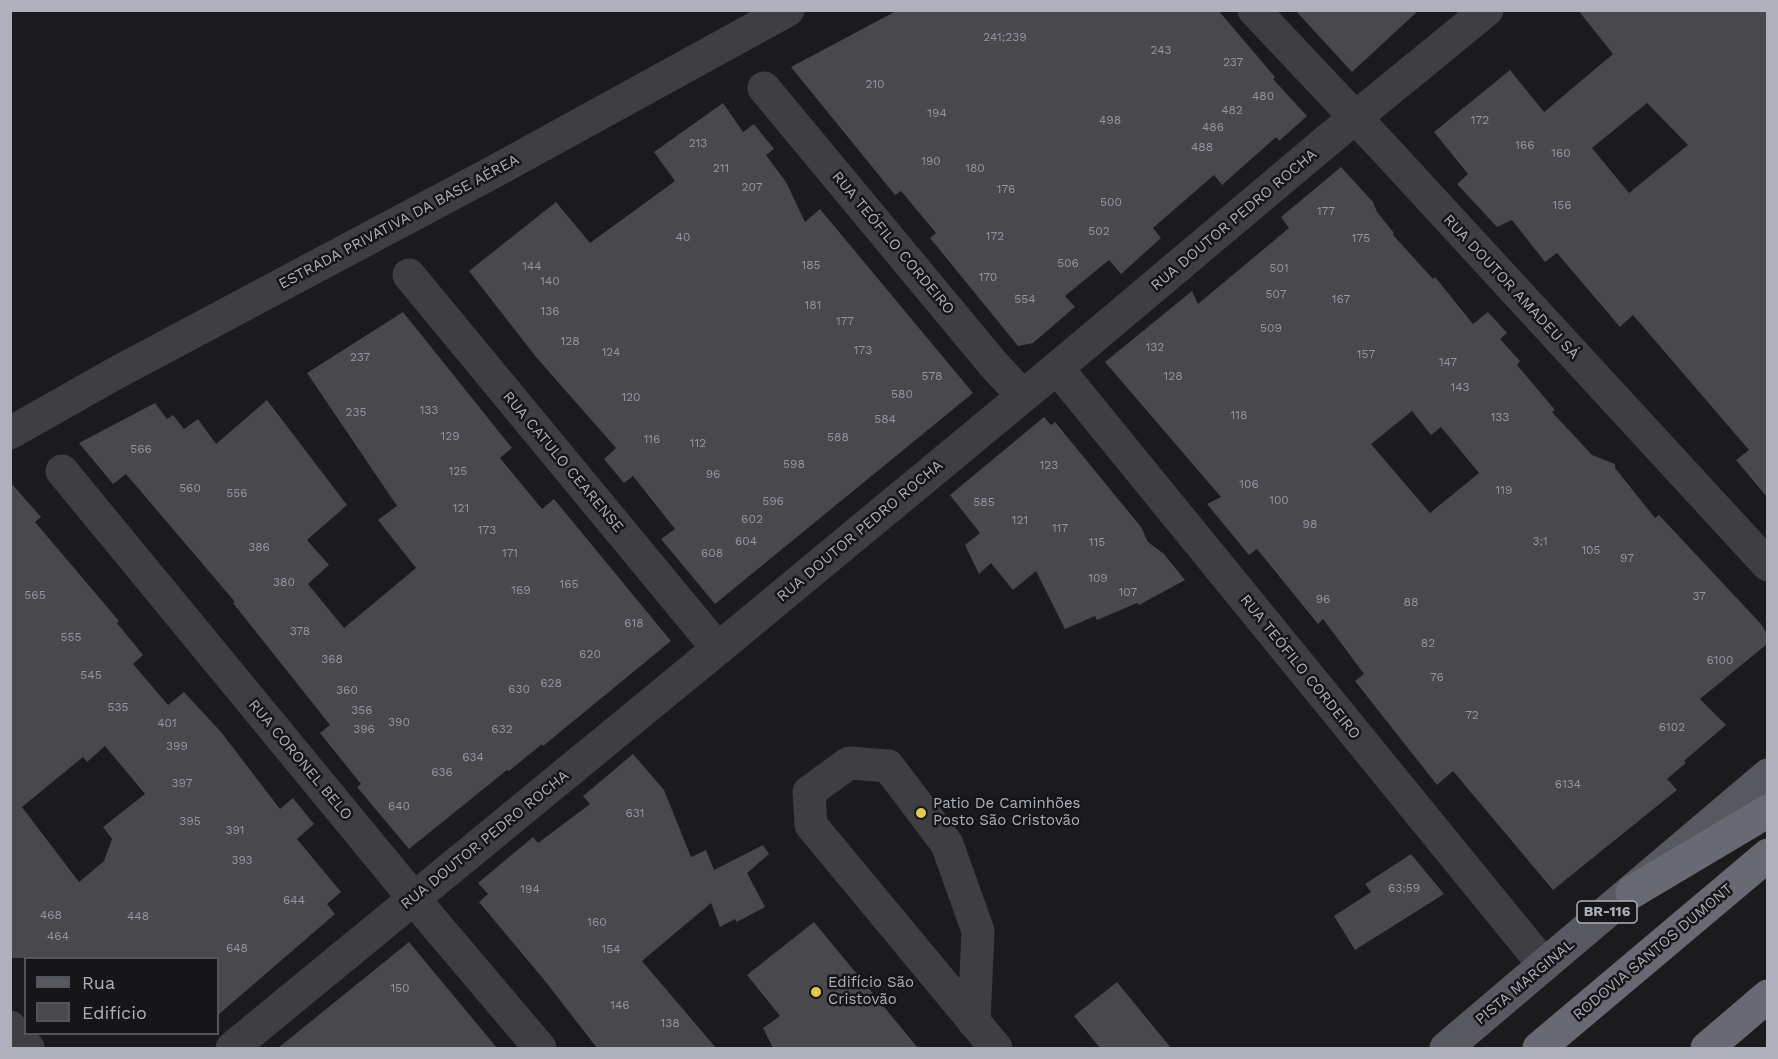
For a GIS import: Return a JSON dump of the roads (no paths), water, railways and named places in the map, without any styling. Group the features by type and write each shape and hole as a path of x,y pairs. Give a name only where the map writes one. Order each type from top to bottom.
{"highway":[{"path":"1632,892 1767,811"},
{"name":"RODOVIA SANTOS DUMONT","path":"1539,1048 1767,855"},
{"path":"1707,1048 1767,996"},
{"path":"1739,1021 1767,1006"}],"main road":[{"name":"PISTA MARGINAL","path":"1446,1048 1767,775"}],"street":[{"name":"ESTRADA PRIVATIVA DA BASE AÉREA","path":"10,433 116,373 497,170 788,10"},
{"name":"RUA DOUTOR AMADEU SÁ","path":"1254,10 1767,565"},
{"name":"RUA DOUTOR PEDRO ROCHA","path":"232,1048 718,649 1487,10"},
{"name":"RUA TEÓFILO CORDEIRO","path":"764,88 994,365 1023,396"},
{"name":"RUA CATULO CEARENSE","path":"409,275 718,649"},
{"name":"RUA TEÓFILO CORDEIRO","path":"1057,368 1544,965"},
{"name":"RUA CORONEL BELO","path":"62,471 413,898 540,1048"},
{"path":"974,1022 978,931 947,844 888,766 849,763 809,792 811,825 974,1022 996,1048"},
{"path":"10,1027 28,1048"}],"place":[{"name":"Patio De Caminhões Posto São Cristovão","path":"921,813"},
{"name":"Edifício São Cristovão","path":"816,992"}]}
